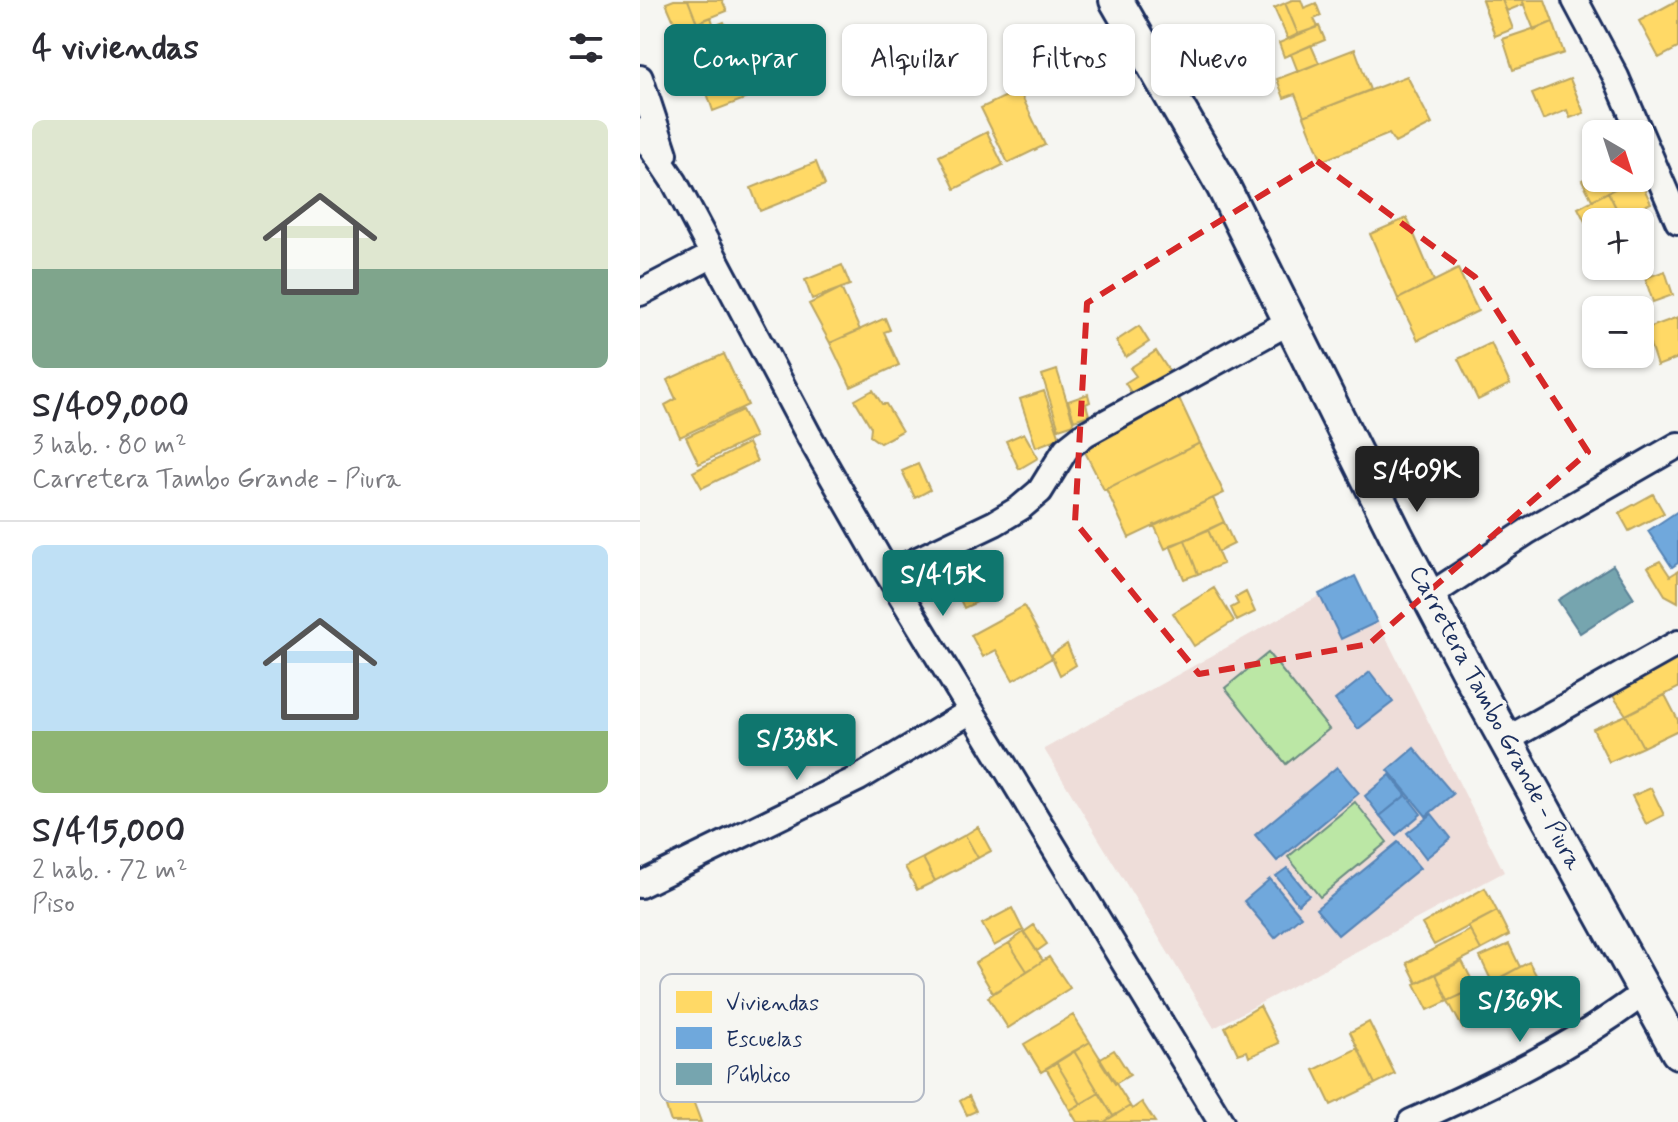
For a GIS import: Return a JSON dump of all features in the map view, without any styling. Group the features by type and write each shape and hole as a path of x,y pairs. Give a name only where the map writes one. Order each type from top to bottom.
{"main road":[{"name":"Carretera Tambo Grande - Piura","path":"1116,0 1223,186 1429,596 1678,1052"}],"street":[{"path":"1575,0 1616,77 1678,221"},
{"path":"640,78 675,183"},
{"path":"640,131 675,183 711,256 888,574 1221,1122"},
{"path":"640,293 711,256"},
{"path":"888,574 1020,508 1040,491 1066,449 1085,434 1291,321"},
{"path":"1429,596 1528,531 1678,445"},
{"path":"1506,740 1678,643"},
{"path":"640,885 859,778 971,711"},
{"path":"1411,1122 1529,1066 1584,1035 1645,992"}],"highlighted area":[{"path":"1317,161 1475,277 1588,452 1369,644 1199,674 1075,522 1087,303"}],"shaded area":[{"path":"1355,576 1504,872 1214,1028 1044,749"}],"green space":[{"path":"1268,653 1329,729 1286,764 1225,688"},
{"path":"1355,802 1387,842 1320,897 1288,857"}],"building: Viviendas":[{"path":"688,0 697,23 675,24 666,3"},
{"path":"688,0 722,0 727,11 697,23"},
{"path":"1301,0 1304,8 1316,3 1321,16 1314,19 1318,27 1298,34 1285,3"},
{"path":"1482,0 1502,0 1513,29 1495,36"},
{"path":"1502,0 1522,0 1524,4 1507,11"},
{"path":"1522,0 1545,0 1553,22 1534,30"},
{"path":"1678,0 1678,48 1659,58 1639,21"},
{"path":"1285,3 1298,34 1288,39 1274,8"},
{"path":"711,17 713,24 705,24 703,20"},
{"path":"1553,22 1564,53 1513,70 1503,39"},
{"path":"1319,26 1325,40 1284,57 1279,43"},
{"path":"1311,45 1319,63 1298,72 1291,54"},
{"path":"1355,49 1370,90 1304,116 1295,94 1284,98 1277,79"},
{"path":"1407,76 1432,124 1395,143 1389,134 1322,161 1304,116"},
{"path":"1570,79 1584,113 1570,118 1567,110 1543,120 1532,94"},
{"path":"708,96 750,96 750,97 713,111"},
{"path":"1006,96 1022,96 1045,145 1008,163 981,108"},
{"path":"987,132 1003,165 955,189 939,156"},
{"path":"816,162 825,185 760,211 751,188"},
{"path":"1588,192 1609,192 1592,200"},
{"path":"1608,192 1646,192 1651,203 1640,208 1616,208"},
{"path":"1608,192 1616,208 1582,208 1582,216 1578,208"},
{"path":"1407,218 1434,281 1398,299 1370,234"},
{"path":"842,265 850,285 812,299 805,280"},
{"path":"1458,269 1478,311 1418,340 1398,299"},
{"path":"1665,271 1673,295 1654,302 1646,280 1654,280 1654,275"},
{"path":"841,288 860,330 830,343 809,304"},
{"path":"1678,317 1678,358 1657,366 1654,357 1654,326"},
{"path":"885,318 890,330 884,332 899,365 851,387 830,343"},
{"path":"1139,326 1149,342 1126,357 1116,341"},
{"path":"1491,343 1510,384 1478,400 1458,359"},
{"path":"1156,351 1171,374 1134,397 1125,383 1136,376 1130,368"},
{"path":"724,354 748,405 680,437 665,405 676,399 667,380"},
{"path":"1057,370 1074,424 1059,429 1042,375"},
{"path":"873,390 882,404 886,404 902,431 880,443 870,436 871,427 855,400"},
{"path":"1044,391 1060,438 1036,447 1020,399"},
{"path":"1088,394 1090,402 1086,404 1089,415 1074,420 1068,401"},
{"path":"1178,396 1200,443 1104,490 1081,444"},
{"path":"742,410 755,437 699,464 686,437"},
{"path":"1024,433 1038,458 1019,469 1006,441"},
{"path":"748,443 757,461 702,488 693,472"},
{"path":"1200,443 1224,493 1129,538 1106,489"},
{"path":"918,464 930,490 915,498 902,471"},
{"path":"1653,494 1664,513 1629,531 1619,513"},
{"path":"1213,498 1224,522 1165,549 1154,525"},
{"path":"1224,522 1234,544 1218,552 1208,530"},
{"path":"1208,530 1223,564 1198,574 1185,540"},
{"path":"1185,540 1198,574 1184,579 1170,545"},
{"path":"990,557 997,571 979,579 988,597 964,608 949,576"},
{"path":"1660,561 1670,576 1678,571 1678,602 1665,595 1648,567"},
{"path":"1214,588 1234,621 1194,646 1173,613"},
{"path":"1246,592 1255,612 1237,621 1231,608 1238,604 1235,598"},
{"path":"1024,606 1052,658 1013,680 996,650 983,657 971,635"},
{"path":"1067,644 1076,665 1060,675 1051,655"},
{"path":"1678,659 1678,688 1626,715 1611,693"},
{"path":"1665,695 1678,720 1678,730 1643,747 1626,715"},
{"path":"1626,715 1643,747 1609,762 1593,729"},
{"path":"1651,788 1664,815 1646,824 1632,796"},
{"path":"978,827 991,851 978,858 965,835"},
{"path":"965,835 978,858 935,881 923,858"},
{"path":"923,858 935,881 917,890 905,867"},
{"path":"1485,888 1497,911 1434,945 1422,924"},
{"path":"1012,908 1023,930 994,946 982,924"},
{"path":"1497,911 1509,935 1481,950 1468,926"},
{"path":"1034,925 1047,944 1037,951 1024,932"},
{"path":"1470,930 1481,950 1417,983 1407,963"},
{"path":"1024,932 1043,961 1027,971 1009,943"},
{"path":"1009,943 1027,971 993,993 975,963"},
{"path":"1509,944 1520,967 1492,982 1480,957"},
{"path":"1049,957 1070,988 1008,1028 988,997"},
{"path":"1462,961 1476,988 1448,1001 1436,974"},
{"path":"1529,962 1541,984 1496,1008 1485,986"},
{"path":"1436,974 1448,1001 1428,1010 1415,984"},
{"path":"1476,988 1489,1015 1463,1029 1448,1001"},
{"path":"1260,1006 1279,1043 1249,1057 1247,1051 1238,1054 1225,1027"},
{"path":"1073,1015 1090,1042 1041,1072 1024,1044"},
{"path":"1369,1022 1395,1074 1375,1084 1350,1032"},
{"path":"1090,1042 1130,1106 1113,1116 1074,1051"},
{"path":"1358,1048 1375,1084 1331,1105 1314,1070"},
{"path":"1114,1050 1130,1075 1115,1084 1099,1059"},
{"path":"1074,1051 1099,1093 1081,1104 1056,1062"},
{"path":"1056,1062 1081,1104 1070,1110 1046,1068"},
{"path":"1099,1093 1113,1116 1104,1122 1077,1122 1070,1110"},
{"path":"969,1096 976,1111 967,1115 960,1101"},
{"path":"694,1102 701,1122 671,1122 666,1107"},
{"path":"1142,1102 1155,1122 1104,1122 1130,1106 1132,1109"}],"building: Escuelas":[{"path":"1678,511 1678,563 1672,567 1648,531"},
{"path":"1355,576 1377,622 1341,639 1319,594"},
{"path":"1370,672 1393,702 1358,729 1335,700"},
{"path":"1414,748 1453,794 1426,816 1388,770"},
{"path":"1337,767 1359,793 1277,861 1255,835"},
{"path":"1390,775 1406,795 1380,816 1365,796"},
{"path":"1406,795 1421,814 1396,835 1380,816"},
{"path":"1432,814 1451,838 1426,858 1407,833"},
{"path":"1398,842 1420,868 1338,935 1316,909"},
{"path":"1287,868 1309,895 1298,904 1276,876"},
{"path":"1270,879 1301,916 1275,938 1244,901"}],"building: Público":[{"path":"1613,565 1634,598 1580,633 1558,600"}]}
